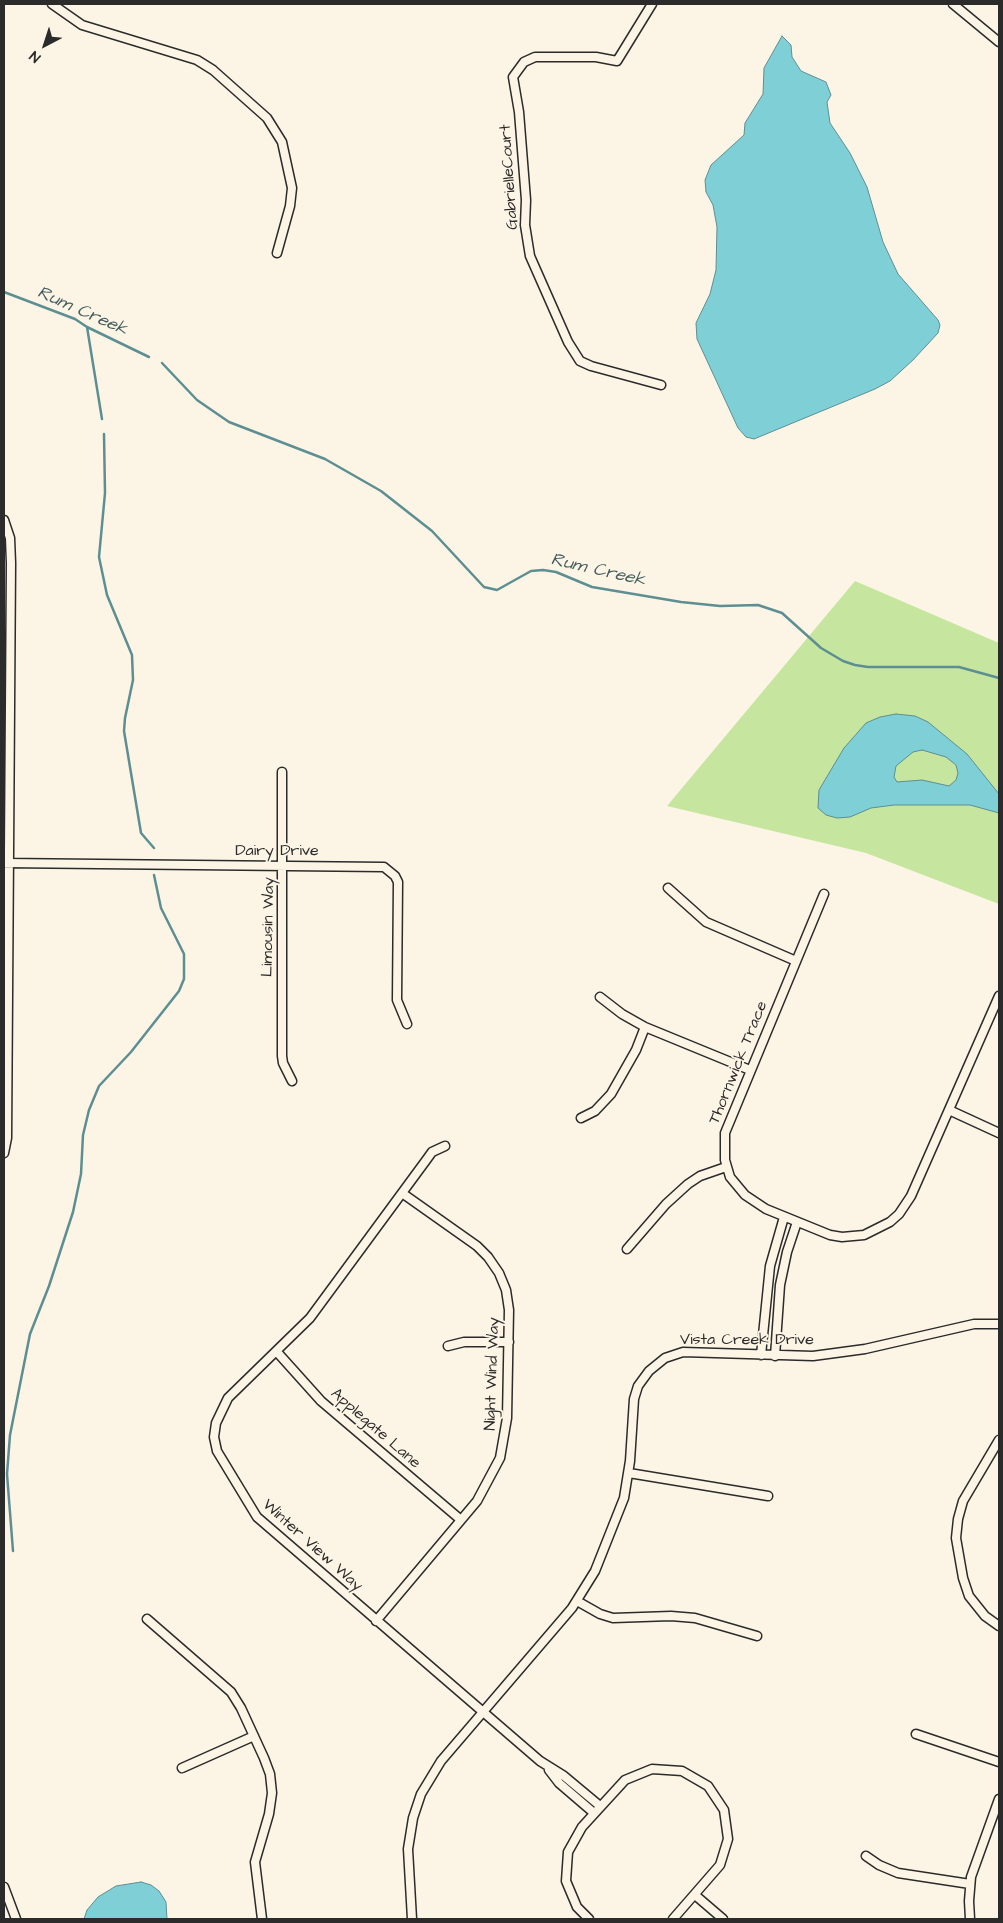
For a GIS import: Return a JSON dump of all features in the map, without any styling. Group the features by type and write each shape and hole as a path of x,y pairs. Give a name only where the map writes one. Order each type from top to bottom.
{"street":[{"path":"52,4 82,25 197,60 212,70 267,118 282,142 292,188 290,206 277,253"},
{"name":"GabrielleCourt","path":"652,4 617,61 596,57 535,57 524,62 513,77 519,112 526,200 525,225 530,256 568,342 580,361 591,366 661,385"},
{"path":"953,4 999,42"},
{"path":"4,520 10,538 11,563 5,978 7,1138 4,1153"},
{"name":"Limousin Way","path":"282,772 284,866 282,1056 283,1063 292,1081"},
{"name":"Dairy Drive","path":"6,863 384,867 395,876 398,889 397,1000 406,1024"},
{"path":"668,888 706,922 796,961"},
{"name":"Thornwick Trace","path":"824,894 726,1128 724,1149 726,1167 730,1177 745,1194 766,1209 830,1235 851,1237 864,1235 890,1222 899,1214 911,1196 999,996"},
{"path":"600,997 622,1014 645,1026 750,1070"},
{"path":"581,1118 595,1111 611,1094 636,1050 645,1026"},
{"path":"949,1110 999,1133"},
{"name":"Winter View Way","path":"446,1146 432,1152 320,1307 277,1352 235,1390 225,1403 218,1416 214,1431 216,1451 257,1517 545,1765 564,1776 600,1806"},
{"path":"628,1249 666,1204 688,1184 700,1176 726,1167"},
{"name":"Night Wind Way","path":"376,1621 461,1520 486,1487 504,1444 508,1418 508,1299 502,1280 494,1264 476,1246 402,1194"},
{"path":"761,1355 767,1285 773,1249 784,1217"},
{"path":"775,1356 780,1285 787,1252 797,1222"},
{"path":"767,1285 780,1285"},
{"name":"Vista Creek Drive","path":"412,1919 408,1850 415,1811 425,1786 436,1768 577,1601 599,1563 624,1498 629,1473 636,1392 643,1378 654,1365 670,1355 683,1352 775,1356 840,1353 974,1324 999,1324"},
{"path":"448,1346 464,1342 509,1342"},
{"name":"Applegate Lane","path":"277,1352 321,1401 461,1520"},
{"path":"999,1440 963,1501 956,1532 963,1578 969,1596 985,1616 999,1626"},
{"path":"629,1473 768,1496"},
{"path":"577,1601 600,1614 614,1618 671,1616 694,1618 757,1636"},
{"path":"147,1619 231,1693 241,1708 268,1768 272,1787 269,1814 255,1862 262,1919"},
{"path":"916,1734 999,1762"},
{"path":"182,1768 254,1736"},
{"name":"Winter View Way","path":"545,1765 559,1783 594,1813"},
{"path":"589,1919 577,1908 566,1881 568,1852 582,1827 625,1780 652,1768 682,1771 708,1786 724,1810 728,1839 720,1865 696,1895 673,1919"},
{"path":"970,1919 970,1884 999,1799"},
{"path":"866,1856 879,1865 898,1873 970,1884"},
{"path":"4,1887 16,1919"},
{"path":"696,1895 723,1919"}],"green space":[{"path":"855,581 999,643 999,904 866,853 667,806"}],"water":[{"path":"782,36 791,45 792,57 801,71 826,82 831,95 827,102 830,123 850,153 867,187 883,242 898,274 938,320 940,325 938,333 890,381 754,439 746,437 738,428 697,339 696,323 710,294 716,270 717,227 713,205 706,192 705,180 711,165 744,135 745,123 763,94 764,68"},
{"path":"896,714 915,716 928,722 967,754 999,794 999,813 970,805 894,805 871,808 850,817 837,818 826,815 818,808 819,790 844,748 866,723 880,717","holes":["922,750 946,757 956,765 958,773 956,780 949,786 922,780 897,782 894,777 896,766 913,752"]},
{"path":"141,1882 151,1885 159,1891 166,1902 167,1919 84,1919 87,1910 98,1897 116,1886"}],"waterway":[{"name":"Rum Creek","path":"4,292 75,319 87,327 149,357"},
{"path":"87,327 102,419"},
{"name":"Rum Creek","path":"162,363 197,400 229,422 325,459 381,491 432,531 484,587 497,590 531,571 543,570 556,572 592,587 681,602 720,606 758,605 782,613 821,648 843,661 855,665 868,667 959,667 999,678"},
{"path":"104,434 105,493 99,557 107,595 132,655 133,680 124,731 141,833 154,848"},
{"path":"13,1551 7,1474 10,1435 30,1334 49,1286 73,1212 81,1174 83,1135 89,1110 99,1086 131,1052 179,991 184,979 184,954 161,908 154,875"}]}
